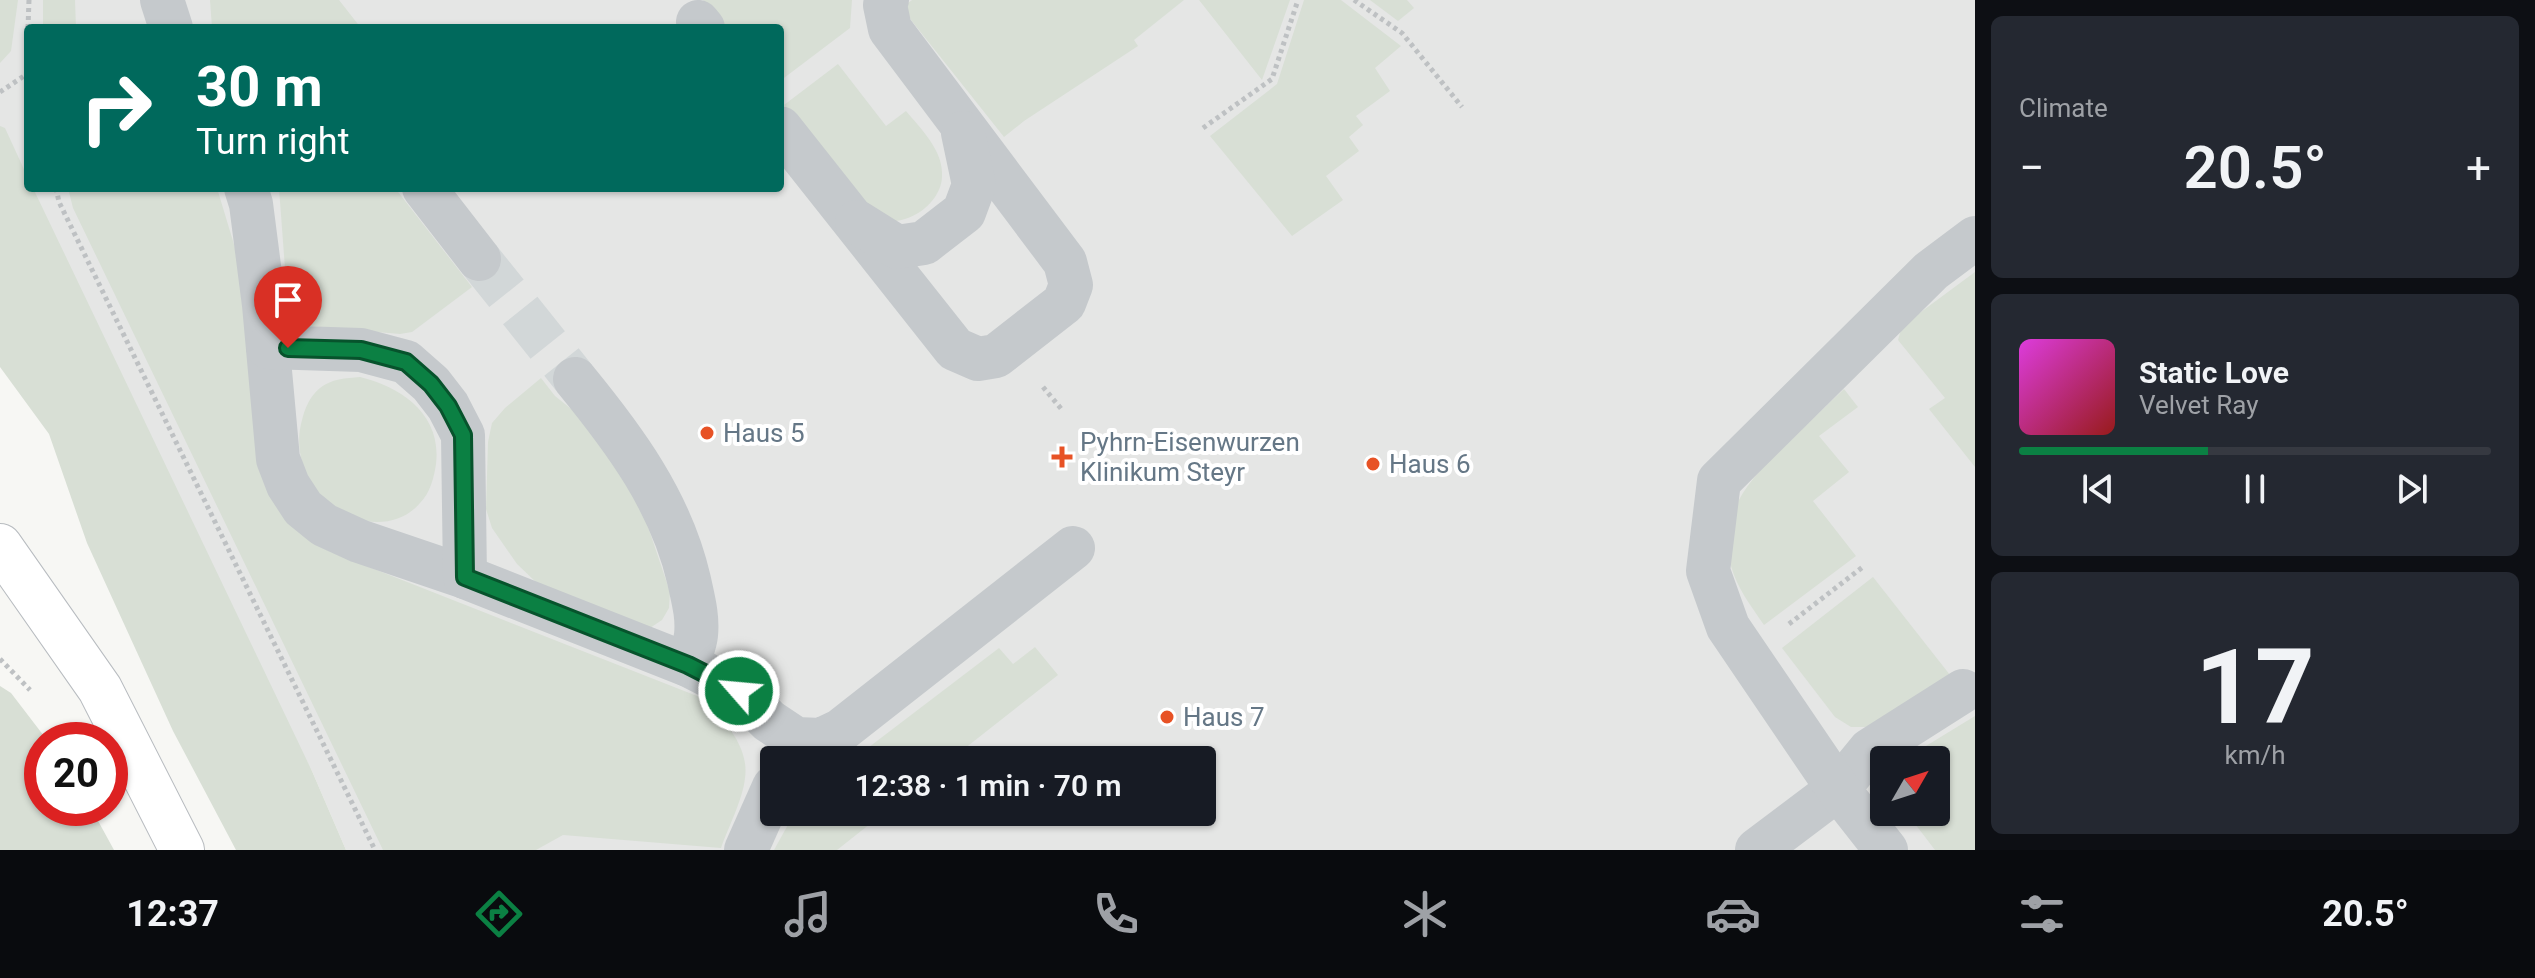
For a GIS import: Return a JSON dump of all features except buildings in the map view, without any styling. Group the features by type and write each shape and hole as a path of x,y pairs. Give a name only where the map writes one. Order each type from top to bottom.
{"main road":[{"path":"0,546 100,689 182,850"}],"lane":[{"path":"162,0 170,24"},
{"path":"784,133 955,349 978,359 996,356 1064,303 1071,285 1065,262 890,29 885,5 887,0"},
{"path":"851,219 897,247 924,243 964,212 974,185 961,124"},
{"path":"247,192 268,347 278,459 288,485 303,508 324,525 359,541 465,577 688,665 739,691 789,746"},
{"path":"427,192 479,259"},
{"path":"1886,850 1838,789 1728,627 1708,571 1719,481 1931,271 1975,238"},
{"path":"268,347 361,350 406,362 431,384 448,406 463,435 465,577"},
{"path":"575,379 618,432 645,473 667,515 686,565 696,611 696,636 688,665"},
{"path":"801,746 840,731 1073,548"},
{"path":"1757,850 1838,789 1870,750 1963,691"},
{"path":"746,850 760,818"}],"path":[{"path":"28,24 29,0"},
{"path":"1203,128 1272,79 1298,0"},
{"path":"1354,0 1402,33 1462,107"},
{"path":"0,92 24,77"},
{"path":"57,192 66,216 375,850"},
{"path":"1747,656 1864,566"}],"shaded area":[{"name":"Pyhrn-Eisenwurzen Klinikum Steyr","path":"0,0 1975,0 1975,850 346,850 312,771 0,172"},
{"path":"0,0 18,0 11,51 0,63"},
{"path":"43,0 75,0 76,24 43,24"},
{"path":"210,0 339,0 358,24 212,24"},
{"path":"703,0 852,0 850,28 784,78 784,24 722,24"},
{"path":"912,0 1184,0 1134,40 1138,46 1004,137 911,20 904,6"},
{"path":"1199,0 1290,0 1262,80"},
{"path":"1304,0 1341,0 1401,46 1375,68 1390,91 1356,116 1363,125 1349,137 1359,151 1326,176 1343,200 1292,236 1210,136 1277,84"},
{"path":"1370,0 1407,0 1414,8 1398,21"},
{"path":"838,64 886,126 906,111 935,149 942,167 940,187 929,204 912,216 902,220 882,220 865,211 784,105"},
{"path":"0,126 5,128 24,169 24,192 35,192 312,771 346,850 236,850 173,731 87,543 49,434 0,367"},
{"path":"69,192 218,192 239,261 266,488 286,519 308,539 331,552 697,696 732,731 745,766 741,795 721,848 563,835 536,850 383,850 73,208"},
{"path":"279,192 398,192 472,287 412,332 400,334 289,322"},
{"path":"1975,272 1975,467 1929,409 1945,398 1898,340 1902,326"},
{"path":"360,377 404,396 426,418 433,431 436,464 431,485 411,511 389,521 359,519 342,513 316,489 306,474 301,456 299,438 302,420 313,395 329,383"},
{"path":"541,378 555,396 585,420 639,500 670,592 669,608 662,620 650,628 539,585 517,564 492,528 486,509 488,442 492,423"},
{"path":"1844,389 1858,407 1819,436 1849,472 1813,501 1856,556 1764,625 1741,589 1731,566 1728,546 1734,511 1741,496 1763,467"},
{"path":"1873,577 1950,675 1872,727 1851,727 1835,717 1782,648"},
{"path":"1035,647 1058,675 968,746 870,746 999,648 1013,664"},
{"path":"0,686 11,693 33,722 24,722 24,826 101,826 114,850 0,850"},
{"path":"1975,716 1975,850 1935,850 1917,826 1950,826 1950,746 1926,746"},
{"path":"787,826 867,826 837,850 774,850"}],"tunnel":[{"path":"479,259 575,379"}],"place":[{"name":"Haus 5","path":"707,433"},
{"name":"Pyhrn-Eisenwurzen Klinikum Steyr","path":"1062,457"},
{"name":"Haus 6","path":"1373,464"},
{"name":"Haus 7","path":"1167,717"}],"route":[{"path":"288,348 361,350 406,362 431,384 448,406 463,435 465,577 688,665 739,691"}]}
